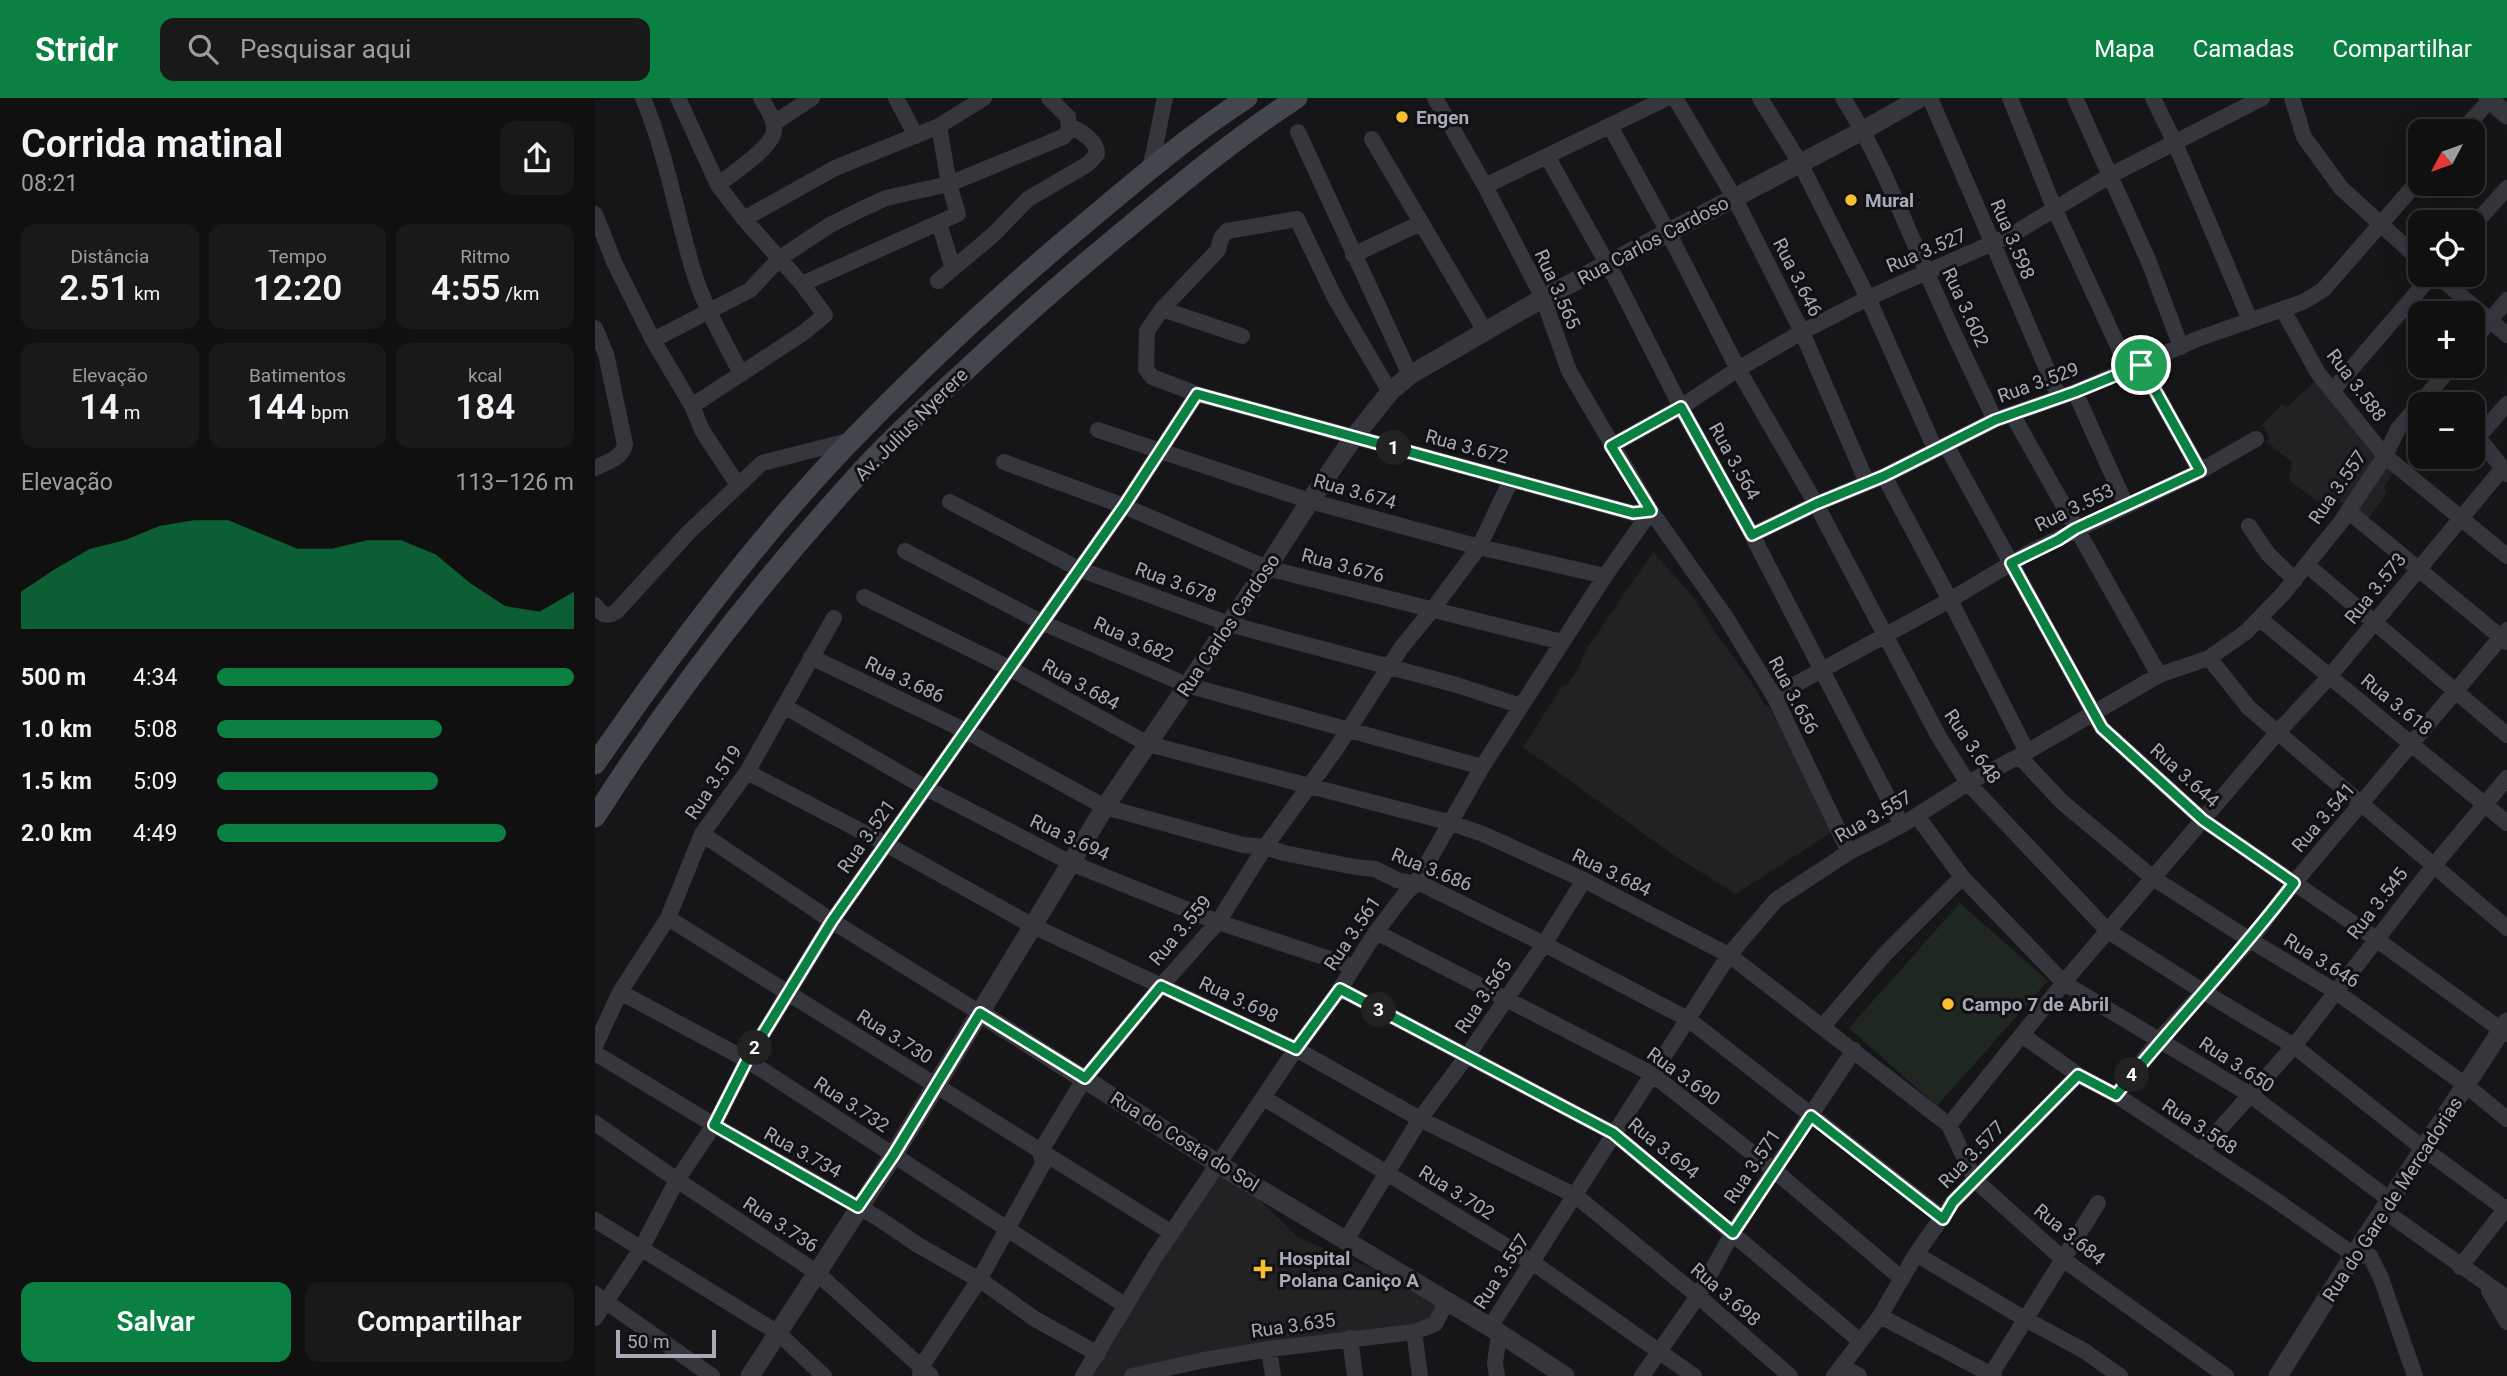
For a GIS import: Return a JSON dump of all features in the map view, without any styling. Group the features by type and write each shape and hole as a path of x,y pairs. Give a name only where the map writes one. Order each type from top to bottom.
{"main road":[{"name":"Av. Julius Nyerere","path":"595,764 634,708 744,564 855,439 1030,270 1149,169 1247,98"},
{"name":"Av. Julius Nyerere","path":"595,817 656,726 766,582 867,465 913,418 1051,291 1193,174 1297,98"}],"street":[{"path":"678,98 718,185 824,312 823,318 692,406"},
{"path":"718,185 766,146 773,136 774,123 761,98"},
{"path":"774,123 812,98"},
{"path":"896,98 916,136"},
{"name":"Rua 3.565","path":"1435,98 1485,186 1543,298 1569,371 1651,511 1690,565"},
{"path":"1485,186 1667,98"},
{"name":"Rua 3.646","path":"1675,98 1734,197 1802,332 1867,483"},
{"name":"Rua 3.644","path":"1760,98 1801,163 1941,447 2011,563 2102,728 2203,820 2505,1029"},
{"name":"Rua 3.602","path":"1843,98 1864,130 1898,202 1927,273 1995,420"},
{"name":"Rua Carlos Cardoso","path":"750,1376 893,1156 1105,807 1268,568 1310,500 1354,437 1390,392 1410,375 1543,298 1920,98"},
{"name":"Rua 3.598","path":"1930,98 1992,244 2126,505"},
{"path":"2010,98 2055,210 2135,367 2200,471"},
{"path":"2075,98 2149,262 2181,346"},
{"path":"2153,98 2175,143 2250,320"},
{"name":"Rua 3.527","path":"1611,446 1681,407 1738,369 1802,332 1868,298 1992,244 2055,210 2111,175 2175,143 2235,104 2262,98"},
{"path":"2292,98 2304,136 2341,188 2408,249"},
{"path":"744,219 835,168 939,126 979,99"},
{"path":"653,340 750,290 780,258 830,225 886,198 949,184 1063,137 1069,131 1068,117 1053,99"},
{"path":"2472,119 2489,99 2507,115"},
{"path":"649,100 694,271 709,311 741,374"},
{"path":"1149,169 1157,144 1161,102"},
{"path":"802,284 959,212 949,184 939,126"},
{"path":"938,281 993,235 1028,199 1088,164 1097,154 1095,145 1081,131 1070,126"},
{"name":"Rua 3.648","path":"1610,126 1738,369 1816,504 1940,737 1968,783 2108,931 2294,1046 2424,1149 2506,1209"},
{"path":"1298,132 1410,375"},
{"path":"1372,139 1485,331"},
{"name":"Rua 3.564","path":"1547,156 1608,264 1681,407 1752,535 1902,825"},
{"path":"2485,213 2507,188"},
{"name":"Rua 3.529","path":"1752,535 1816,504 1884,476 1995,420 2135,367 2181,346 2303,302 2323,290 2408,193"},
{"path":"595,214 615,264 653,340 692,406 703,432 738,485"},
{"path":"1242,336 1162,309 1217,250 1227,231 1297,219 1335,298 1390,392"},
{"path":"939,223 953,269"},
{"path":"1353,255 1421,223"},
{"path":"2333,390 2424,287"},
{"path":"2449,287 2507,335"},
{"path":"2485,327 2507,300"},
{"name":"Rua 3.672","path":"1162,309 1147,331 1146,369 1152,377 1197,394 1633,513 1651,511"},
{"name":"Rua 3.588","path":"2283,310 2318,373 2385,456 2507,556"},
{"path":"595,328 606,354 625,444 619,456 595,468"},
{"name":"Rua 3.557","path":"1494,1330 1532,1262 1729,954 1776,900 1849,852 1902,825 1968,783 2159,675 2209,658 2246,632 2295,580 2348,512 2385,456 2398,429 2442,378"},
{"name":"Rua 3.521","path":"595,1318 601,1298 641,1249 677,1180 714,1125 747,1060 832,921 1124,506 1197,394"},
{"path":"2505,471 2478,437 2507,404"},
{"path":"2012,414 2159,675"},
{"name":"Rua 3.674","path":"1098,430 1310,500 1479,547 1605,576"},
{"path":"595,605 606,615 616,612 689,532 762,463 855,439"},
{"name":"Rua 3.553","path":"1774,696 1951,600 2011,563 2075,529 2200,471 2256,439"},
{"name":"Rua 3.676","path":"1004,462 1124,506 1268,568 1562,642"},
{"name":"Rua 3.573","path":"1949,1125 2108,931 2278,732 2329,677 2460,518 2505,471"},
{"name":"Rua 3.646","path":"1884,476 1951,600 2023,754 2062,802 2154,878 2335,991 2467,1086 2507,1119"},
{"name":"Rua 3.559","path":"924,1373 1044,1164 1040,1152 1085,1078 1218,922 1265,846 1350,729 1388,666 1479,547 1511,480"},
{"name":"Rua 3.678","path":"950,502 1079,569 1229,624 1388,666 1521,706"},
{"name":"Rua 3.561","path":"1083,1376 1218,1164 1355,967 1376,932 1416,883 1482,766 1605,576 1651,511"},
{"path":"2348,512 2417,570 2505,636"},
{"path":"2249,526 2268,554 2295,580"},
{"name":"Rua 3.682","path":"905,551 1041,622 1187,685 1482,766"},
{"name":"Rua 3.656","path":"1690,565 1774,696 1849,852"},
{"path":"2307,565 2507,735"},
{"name":"Rua 3.684","path":"864,597 1009,668 1148,744 1448,822 1483,834 1584,880 1729,954 1949,1125 1975,1180 2064,1260 2226,1376"},
{"name":"Rua 3.519","path":"595,1046 620,992 668,918 702,834 747,772 834,618"},
{"name":"Rua 3.618","path":"2260,619 2507,823"},
{"name":"Rua 3.541","path":"2116,1095 2160,1040 2250,940 2294,883 2363,804 2455,690 2505,636"},
{"name":"Rua 3.686","path":"811,657 966,731 1105,807 1243,845 1265,846 1284,853 1375,869 1397,880 1416,883 1544,944 1688,1018 1943,1219"},
{"path":"2209,658 2249,708 2507,928"},
{"name":"Rua 3.694","path":"784,706 926,788 1071,863 1218,922 1355,967"},
{"name":"Rua 3.698","path":"747,772 886,844 1033,926 1296,1049 1420,1119 1576,1196 1790,1376"},
{"name":"Rua 3.545","path":"2200,1151 2294,1046 2375,939 2507,778"},
{"name":"Rua 3.650","path":"1917,816 1962,877 2064,983 2249,1094 2460,1267 2507,1298"},
{"name":"Rua do Costa do Sol","path":"702,834 832,921 1218,1164 1447,1301 1566,1376"},
{"path":"1823,1026 1885,954 1962,877"},
{"name":"Rua 3.565","path":"1346,1240 1420,1119 1544,944 1584,880"},
{"name":"Rua 3.730","path":"668,918 1172,1233"},
{"name":"Rua 3.690","path":"1376,932 1651,1074 1775,1171 1901,1278"},
{"name":"Rua 3.694","path":"1340,989 1613,1133 1860,1341"},
{"name":"Rua 3.732","path":"620,992 747,1060 1126,1306"},
{"name":"Rua do Gare de Mercadorias","path":"2278,1376 2386,1205 2505,1029"},
{"name":"Rua 3.568","path":"2022,1035 2078,1075 2116,1095 2271,1197 2354,1255 2371,1256 2415,1376"},
{"name":"Rua 3.571","path":"1642,1376 1698,1296 1733,1233 1854,1050"},
{"name":"Rua 3.734","path":"595,1053 858,1207 979,1280 1035,1319 1098,1354"},
{"name":"Rua 3.577","path":"1838,1371 1880,1316 1916,1254 1953,1202 2078,1075"},
{"name":"Rua 3.702","path":"1264,1098 1532,1262 1694,1376"},
{"name":"Rua 3.736","path":"595,1123 816,1272 924,1373"},
{"path":"1880,1316 1992,1375 2098,1203"},
{"path":"2460,1267 2506,1209"},
{"path":"595,1220 778,1333 824,1376"},
{"path":"1916,1254 2083,1350 2120,1376"},
{"path":"2483,1283 2507,1322"},
{"path":"601,1298 712,1376"},
{"name":"Rua 3.635","path":"1137,1375 1205,1368 1269,1349 1414,1332 1436,1324 1447,1301"},
{"path":"1494,1330 1497,1376"},
{"path":"1414,1332 1420,1376"},
{"path":"1350,1338 1355,1376"},
{"path":"1269,1349 1273,1376"},
{"path":"1838,1371 1859,1376"}],"shaded area":[{"path":"2318,378 2396,469 2384,487 2386,492 2383,499 2368,519 2338,501 2329,511 2289,480 2292,462 2267,442 2269,438 2262,425 2282,404 2287,407"},
{"path":"1653,552 1692,595 1765,706 1768,705 1835,830 1736,894 1675,856 1523,747 1563,685 1566,686 1578,669 1587,648"},
{"name":"Campo 7 de Abril","path":"1960,903 2048,981 1937,1106 1849,1028"},
{"name":"Hospital Polana Caniço A","path":"1221,1163 1299,1238 1448,1300 1431,1325 1145,1376 1084,1376"}],"place":[{"name":"Engen","path":"1402,117"},
{"name":"Mural","path":"1851,200"},
{"name":"Campo 7 de Abril","path":"1948,1004"},
{"name":"Hospital Polana Caniço A","path":"1263,1269"}],"route":[{"path":"2141,365 2200,471 2075,529 2011,563 2102,728 2203,820 2294,883 2250,940 2160,1040 2116,1095 2078,1075 1953,1202 1943,1219 1811,1116 1733,1233 1613,1133 1340,989 1296,1049 1161,986 1085,1078 980,1013 893,1156 858,1207 714,1125 747,1060 832,921 1124,506 1197,394 1633,513 1651,511 1611,446 1681,407 1752,535 1816,504 1884,476 1995,420 2141,365"}]}
